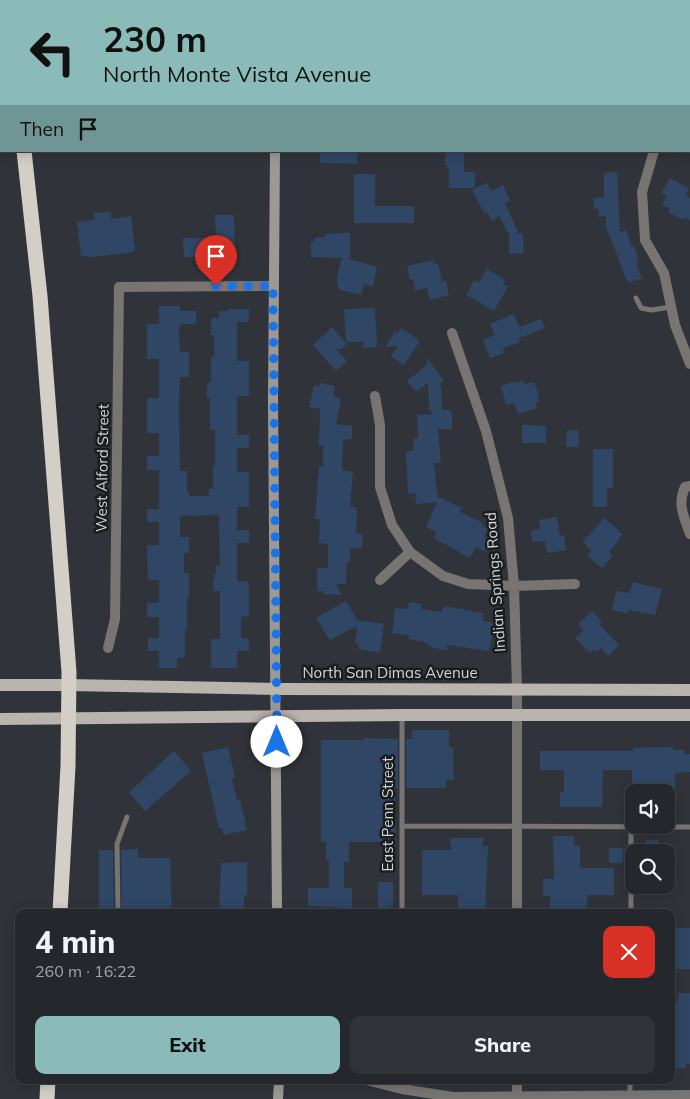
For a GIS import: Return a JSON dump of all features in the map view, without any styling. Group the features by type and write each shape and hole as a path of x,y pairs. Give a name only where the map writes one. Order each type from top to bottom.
{"highway":[{"path":"24,152 40,296 68,664 68,766 60,909"},
{"path":"47,1099 48,1084"}],"main road":[{"path":"275,152 273,286 278,909"},
{"name":"North San Dimas Avenue","path":"0,685 277,689 690,690"},
{"path":"0,719 277,718 402,715 690,715"},
{"path":"278,1084 278,1099"}],"street":[{"path":"654,152 642,192 645,240 664,273 675,325 690,364"},
{"name":"West Alford Street","path":"108,648 115,619 119,287 273,286"},
{"name":"Indian Springs Road","path":"452,334 486,431 508,518 514,586 517,716"},
{"path":"375,396 380,424 380,487 392,525 410,552 442,576 468,584 514,586 575,584"},
{"path":"690,486 685,487 681,496 681,510 690,534"},
{"path":"380,580 410,552"},
{"path":"517,716 517,909"},
{"path":"517,1084 517,1096"},
{"path":"402,1085 453,1097 690,1095"}],"lane":[{"path":"636,298 641,308 651,310 671,307"},
{"name":"East Penn Street","path":"402,715 402,909"},
{"path":"118,909 117,844 127,817"},
{"path":"402,826 625,827"},
{"path":"675,827 690,827"},
{"path":"630,909 631,834"},
{"path":"630,1084 630,1096"}],"building":[{"path":"320,152 357,152 357,164 320,163"},
{"path":"445,152 464,152 464,172 475,172 475,188 449,188 449,168 445,165"},
{"path":"617,172 620,232 626,230 631,246 634,246 639,262 636,263 642,278 628,283 606,227 606,216 599,217 598,208 594,209 593,198 604,197 604,173"},
{"path":"354,174 375,174 375,206 414,206 414,223 354,223"},
{"path":"670,178 689,189 686,195 690,198 690,220 684,217 683,220 668,212 670,209 662,205 667,196 661,193"},
{"path":"487,183 491,191 503,185 510,201 505,203 518,232 515,234 523,233 524,253 509,254 509,234 499,216 492,221 487,212 485,214 472,190"},
{"path":"111,212 111,219 131,216 135,250 133,252 93,257 81,256 77,222 95,220 94,213"},
{"path":"215,215 234,215 235,256 184,257 183,238 216,238"},
{"path":"350,233 350,258 346,258 377,267 373,287 364,284 361,295 338,289 337,276 342,258 311,257 311,242 314,242 314,238 326,237 326,234"},
{"path":"433,260 434,264 438,263 442,282 446,281 449,295 430,300 427,288 415,291 413,279 410,280 407,266"},
{"path":"487,269 505,280 503,284 508,286 494,311 466,295 474,280 479,283"},
{"path":"159,306 180,306 180,311 196,311 196,324 180,324 179,331 180,352 189,352 189,377 180,377 179,405 180,471 187,471 187,491 189,491 189,496 209,496 209,489 213,489 215,430 210,430 210,398 207,398 207,382 211,382 211,357 214,357 214,335 211,335 211,318 219,318 219,311 249,309 249,322 237,322 237,361 249,361 249,396 237,396 237,435 249,435 249,448 237,448 237,472 249,472 249,507 237,507 237,530 249,530 249,543 237,543 237,581 249,582 249,616 241,617 241,638 249,638 249,651 237,651 237,668 211,668 211,639 220,639 220,591 213,591 216,565 220,565 219,515 180,516 180,537 189,537 189,553 184,553 184,573 189,573 185,658 177,658 177,668 159,668 159,651 148,651 148,638 159,638 159,617 147,617 147,603 159,603 159,580 148,580 147,545 159,545 159,522 147,522 147,509 159,509 159,470 147,470 147,456 159,456 159,433 147,433 147,398 159,398 159,359 147,359 147,324 159,324"},
{"path":"375,308 377,347 363,348 363,342 346,342 344,309"},
{"path":"514,314 519,327 541,319 545,328 519,338 520,342 503,348 504,353 490,358 483,340 494,335 490,324"},
{"path":"332,327 347,344 341,349 336,349 347,361 336,371 313,345"},
{"path":"401,328 420,341 404,365 391,356 398,346 385,347 395,331 398,333"},
{"path":"427,358 444,381 439,384 441,387 442,410 451,410 452,417 452,429 438,429 441,463 434,463 438,500 439,497 462,508 460,512 483,523 482,526 488,529 484,537 493,541 487,552 476,547 470,558 434,539 436,532 426,527 437,502 416,504 415,493 408,494 406,452 414,450 413,439 418,438 417,415 433,414 429,409 428,383 416,392 407,381 427,365"},
{"path":"515,381 516,383 523,381 524,384 534,382 539,396 537,396 539,401 535,403 537,408 518,414 514,403 506,405 501,386"},
{"path":"320,383 335,386 333,396 341,399 336,424 352,426 352,439 343,440 342,470 353,472 350,506 357,508 356,533 363,535 362,548 350,549 350,562 347,562 346,584 336,584 342,595 323,594 323,591 317,591 317,568 328,568 328,544 319,543 320,519 315,519 319,466 323,466 323,446 319,446 320,409 309,407 314,386 319,386"},
{"path":"522,425 546,426 546,443 522,443"},
{"path":"578,430 579,447 566,447 567,431"},
{"path":"593,449 613,449 613,488 607,488 607,507 593,507"},
{"path":"557,517 560,536 564,535 566,550 547,553 545,541 532,542 531,530 540,529 539,520"},
{"path":"604,518 623,534 609,552 613,556 602,568 587,556 591,550 583,542"},
{"path":"633,582 662,589 655,615 628,610 627,613 612,610 616,591 629,593"},
{"path":"346,601 358,622 358,620 384,624 380,653 358,649 359,644 355,643 357,626 330,640 326,634 316,618"},
{"path":"410,602 422,604 421,609 441,612 444,606 483,613 483,621 495,623 489,651 447,645 447,650 433,648 425,642 408,639 409,636 392,633 395,608 407,609"},
{"path":"592,611 602,621 599,624 619,645 608,656 601,648 596,652 594,650 590,653 575,638 584,630 578,624"},
{"path":"412,730 449,730 449,747 453,747 454,780 446,780 446,788 406,788 406,739 412,739"},
{"path":"364,738 398,739 398,788 395,788 396,847 381,847 381,842 349,842 349,862 344,862 344,888 352,888 352,909 308,906 308,888 329,888 329,861 326,861 326,842 321,842 321,740 364,740"},
{"path":"228,747 235,778 232,779 237,800 240,799 247,830 224,835 222,828 219,828 202,753"},
{"path":"673,747 673,750 685,750 685,754 690,754 690,772 675,773 675,784 632,784 632,770 603,770 602,807 560,807 560,792 564,792 564,770 540,770 540,751 633,751 633,748"},
{"path":"174,751 191,771 145,811 129,792"},
{"path":"553,836 574,836 574,846 580,846 580,868 614,868 614,895 587,895 587,909 550,909 550,896 543,896 543,879 554,879"},
{"path":"450,838 483,838 483,846 488,846 485,909 458,909 458,895 422,895 422,850 451,850"},
{"path":"646,840 658,840 658,844 646,844"},
{"path":"609,848 623,848 623,863 609,863"},
{"path":"138,849 138,858 170,858 172,909 122,909 121,850"},
{"path":"99,850 113,850 114,909 99,909"},
{"path":"247,862 247,895 244,895 244,909 219,909 221,863"},
{"path":"378,882 393,882 393,906 390,906 390,909 378,909"},
{"path":"675,928 690,928 690,969 675,969"},
{"path":"678,993 690,993 690,1064 686,1064 686,1068 675,1068 675,1003 678,1003"}],"route":[{"path":"216,286 273,286 277,742"}]}
